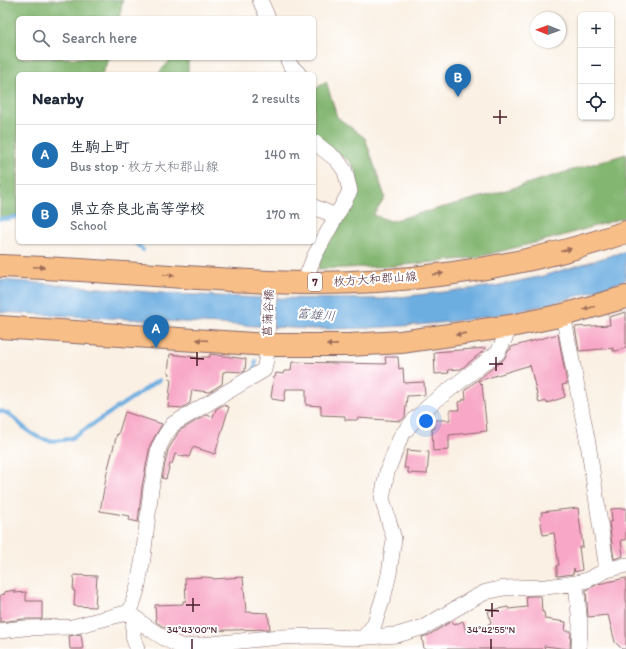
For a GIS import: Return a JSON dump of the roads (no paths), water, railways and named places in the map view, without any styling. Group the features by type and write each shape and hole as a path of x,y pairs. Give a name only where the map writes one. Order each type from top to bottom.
{"main road":[{"name":"枚方大和郡山線","path":"0,266 62,268 270,282 353,281 468,271 535,258 626,232"},
{"path":"0,327 267,345 342,345 401,342 511,326 564,315 626,298"}],"street":[{"path":"260,0 267,16"},
{"path":"288,60 290,65 297,72"},
{"path":"304,282 314,255 350,191 346,171 337,160 316,144"},
{"path":"316,208 336,216"},
{"name":"菖蒲谷橋","path":"132,615 143,558 151,488 160,447 173,424 264,370 266,360 270,282"},
{"path":"564,315 588,443 607,570"},
{"path":"355,641 374,625 389,574 394,539 382,498 387,472 401,436 415,419 431,404 498,352 511,326"},
{"path":"0,631 24,628 72,627 132,615 175,644 183,647 316,636 355,641 397,636 424,627 486,592 504,588 576,583 587,580 607,570 626,565"},
{"path":"576,583 580,625 579,649"},
{"path":"132,615 133,636 136,649"}],"water":[{"name":"富雄川","path":"626,251 626,280 579,296 532,308 450,322 394,327 311,329 0,312 0,280 174,294 262,298 383,299 495,286 543,276"}],"waterway":[{"path":"0,219 16,217"},
{"path":"136,244 143,250"},
{"path":"254,371 256,361"},
{"path":"0,411 10,415 30,433 36,436 49,440 64,440 72,438 159,380"}],"place":[{"name":"県立奈良北高等学校","path":"458,97"},
{"name":"生駒上町","path":"156,348"}]}
